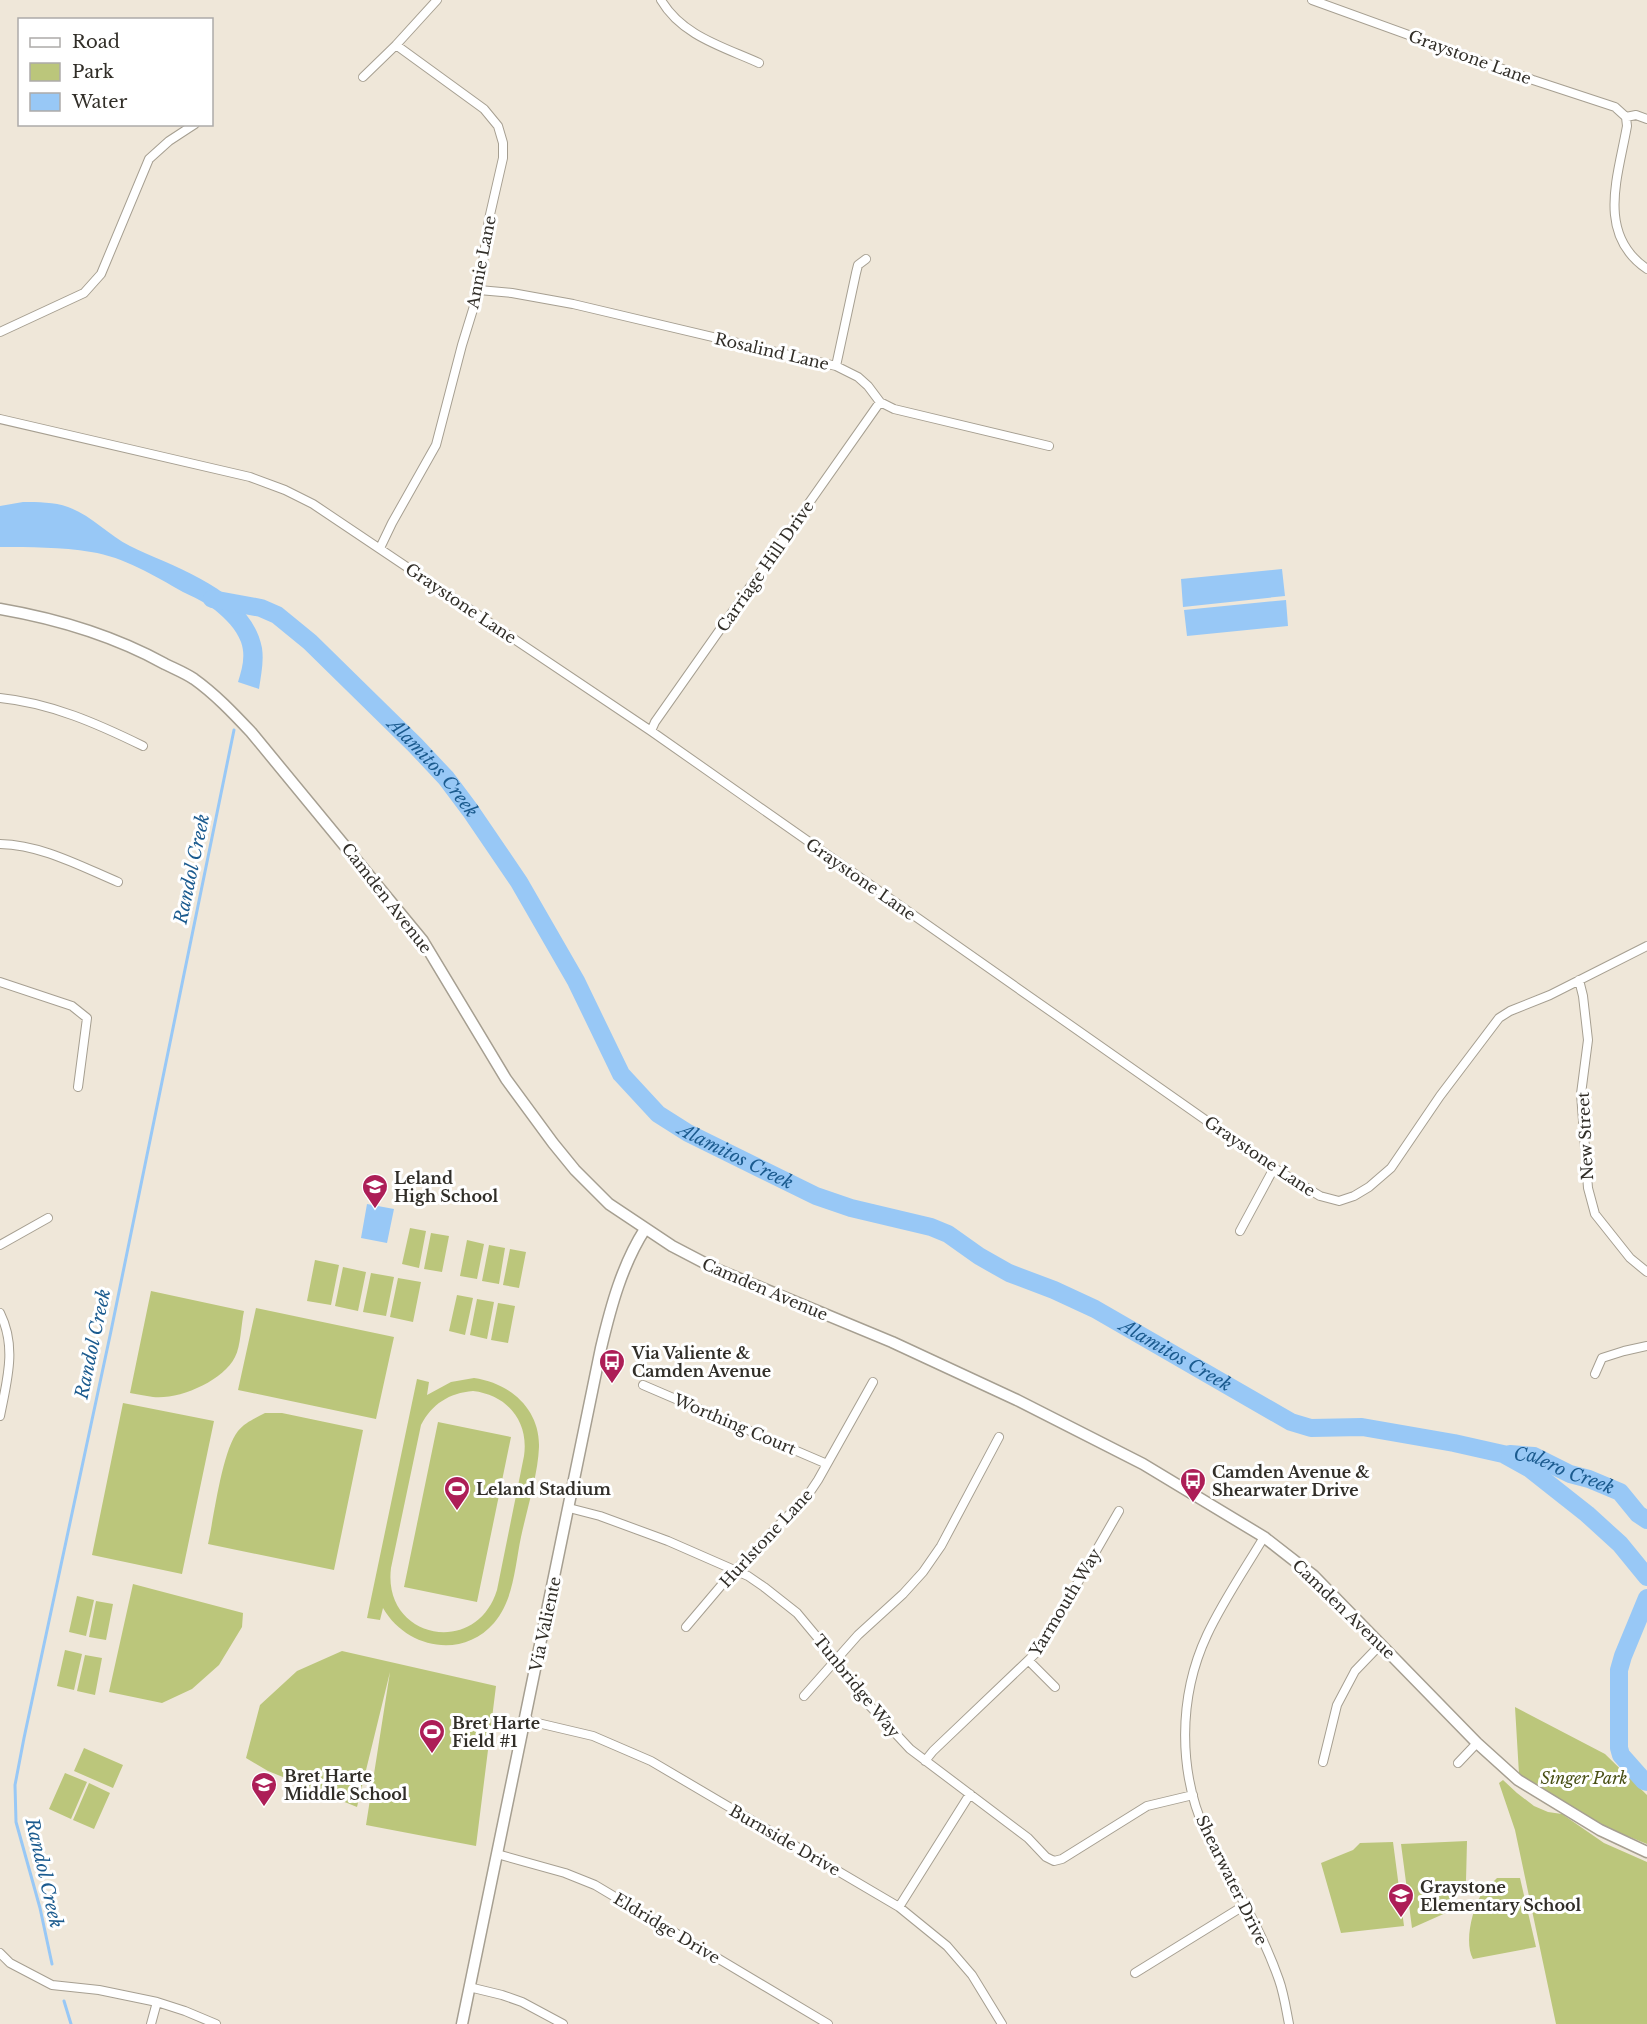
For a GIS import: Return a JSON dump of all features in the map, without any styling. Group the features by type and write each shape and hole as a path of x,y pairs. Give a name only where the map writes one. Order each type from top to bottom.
{"street":[{"path":"363,77 437,0"},
{"path":"661,0 678,20 703,40 759,63"},
{"name":"Graystone Lane","path":"1312,0 1533,80 1616,107 1626,117 1636,115 1647,119"},
{"name":"Annie Lane","path":"380,548 436,445 479,290 489,219 503,158 503,142 498,126 484,109 396,45"},
{"path":"1626,117 1627,126 1614,196 1615,222 1629,254 1647,269"},
{"path":"0,332 84,293 101,274 150,159 169,141 192,126"},
{"path":"836,366 855,273 858,265 866,259"},
{"name":"Rosalind Lane","path":"479,290 512,293 573,304 836,366 858,377 880,402 894,410 1049,446"},
{"name":"Carriage Hill Drive","path":"651,731 655,722 880,402"},
{"name":"Graystone Lane","path":"0,419 250,477 285,490 313,504 651,731 1274,1168 1320,1196 1339,1201 1354,1196 1369,1187 1391,1168 1440,1096 1499,1018 1647,946"},
{"name":"Camden Avenue","path":"0,609 64,623 141,650 192,678 231,710 423,941 506,1079 553,1143 598,1194 620,1213 672,1246 716,1269 892,1342 1017,1400 1143,1464 1264,1537 1314,1576 1477,1743 1518,1780 1600,1830 1647,1852"},
{"path":"0,698 22,700 93,722 144,746"},
{"path":"0,844 16,844 38,849 118,882"},
{"name":"New Street","path":"1579,980 1588,1040 1581,1094 1588,1188 1595,1214 1630,1258 1647,1272"},
{"path":"0,982 72,1006 87,1018 78,1087"},
{"path":"1240,1231 1274,1168"},
{"path":"0,1245 48,1218"},
{"name":"Via Valiente","path":"462,2024 609,1314 629,1258 645,1229"},
{"path":"0,1313 6,1325 11,1364 0,1416"},
{"path":"1595,1374 1602,1358 1647,1346"},
{"name":"Hurlstone Lane","path":"686,1627 735,1571 808,1495 873,1382"},
{"name":"Worthing Court","path":"644,1385 827,1464"},
{"path":"804,1696 858,1635 903,1594 923,1572 941,1546 999,1437"},
{"name":"Tunbridge Way","path":"569,1508 600,1516 656,1537 747,1576 764,1587 797,1613 892,1731 926,1761 1028,1838 1046,1857 1054,1861 1062,1859 1147,1806 1193,1795"},
{"name":"Yarmouth Way","path":"926,1761 933,1751 1040,1650 1119,1511"},
{"name":"Shearwater Drive","path":"1264,1537 1207,1634 1194,1668 1185,1726 1187,1761 1193,1795 1207,1834 1245,1905 1279,1980 1289,2024"},
{"path":"1323,1762 1337,1705 1355,1671 1381,1644"},
{"path":"1029,1661 1055,1687"},
{"name":"Burnside Drive","path":"525,1720 593,1736 651,1761 899,1907 947,1946 966,1968 1002,2024"},
{"path":"1458,1763 1477,1743"},
{"path":"899,1907 970,1794"},
{"name":"Eldridge Drive","path":"497,1854 565,1873 595,1885 828,2024"},
{"path":"1135,1973 1245,1905"},
{"path":"0,1953 10,1963 52,1984 99,1990 157,2002 216,2024"},
{"path":"469,1987 502,1995 540,2011 563,2024"},
{"path":"151,2024 157,2002"}],"green space":[{"path":"410,1228 426,1231 419,1268 402,1264"},
{"path":"431,1233 449,1236 442,1272 424,1269"},
{"path":"467,1240 484,1244 477,1279 460,1276"},
{"path":"489,1245 505,1248 499,1284 482,1281"},
{"path":"510,1249 526,1252 519,1288 503,1285"},
{"path":"315,1260 339,1265 331,1305 307,1301"},
{"path":"343,1267 366,1272 358,1311 335,1306"},
{"path":"371,1273 394,1277 386,1316 363,1312"},
{"path":"398,1278 421,1282 413,1322 390,1317"},
{"path":"151,1291 244,1311 237,1352 221,1374 199,1387 175,1395 153,1397 130,1393"},
{"path":"457,1295 473,1298 465,1335 449,1331"},
{"path":"477,1299 494,1302 487,1339 470,1335"},
{"path":"498,1303 515,1306 508,1343 491,1340"},
{"path":"256,1308 394,1337 376,1419 238,1390"},
{"path":"474,1378 511,1392 528,1410 534,1421 539,1447 513,1582 506,1604 494,1623 481,1635 466,1642 451,1645 420,1640 393,1622 383,1608 380,1620 367,1618 417,1379 429,1382 427,1395 451,1382","holes":["473,1391 506,1404 514,1412 523,1432 525,1444 497,1590 486,1611 470,1625 452,1632 433,1631 415,1624 401,1611 392,1592 391,1568 421,1425 430,1411 449,1397"]},
{"path":"123,1403 214,1421 182,1574 92,1555"},
{"path":"265,1413 282,1413 363,1430 334,1570 208,1544 219,1485 232,1440 244,1425"},
{"name":"Leland Stadium","path":"438,1422 511,1437 477,1602 404,1587"},
{"path":"133,1584 243,1613 242,1627 219,1665 192,1689 162,1703 109,1692"},
{"path":"77,1596 94,1600 86,1636 69,1632"},
{"path":"96,1601 113,1604 106,1640 89,1637"},
{"path":"65,1650 82,1654 74,1690 57,1686"},
{"path":"342,1651 496,1686 476,1846 366,1825 390,1672 357,1807 268,1771 246,1758 260,1705 297,1671"},
{"path":"85,1655 102,1658 95,1695 77,1691"},
{"name":"Singer Park","path":"1515,1707 1605,1754 1647,1795 1647,1844 1600,1825 1519,1774"},
{"path":"84,1748 123,1765 113,1788 74,1771"},
{"path":"65,1773 87,1782 71,1819 49,1809"},
{"path":"1503,1780 1534,1806 1548,1812 1562,1814 1604,1843 1647,1862 1647,2024 1556,2024 1515,1830 1499,1783"},
{"path":"89,1783 110,1793 94,1829 73,1820"},
{"path":"1467,1841 1466,1881 1448,1912 1412,1928 1401,1844"},
{"path":"1393,1842 1404,1926 1341,1933 1321,1863 1353,1850 1360,1843"},
{"path":"1497,1878 1520,1878 1536,1947 1473,1959 1469,1944 1472,1918 1481,1895"}],"water":[{"path":"40,502 68,507 130,546 189,573 227,596 243,611 255,628 262,648 259,689 238,682 243,657 239,637 223,617 200,600 139,568 103,554 57,548 0,547 0,506"},
{"path":"1282,569 1285,596 1183,607 1181,579"},
{"path":"1286,600 1288,626 1187,636 1184,610"},
{"path":"367,1204 394,1209 387,1243 361,1238"}],"waterway":[{"name":"Alamitos Creek","path":"212,599 261,608 277,615 310,642 446,778 519,882 576,981 621,1074 658,1114 688,1133 816,1196 851,1208 931,1227 948,1234 979,1256 1009,1273 1095,1309 1291,1422 1311,1428 1362,1427 1503,1454 1530,1469 1587,1514 1620,1544 1647,1577"},
{"name":"Randol Creek","path":"52,1964 40,1908 16,1822 15,1785 234,730"},
{"name":"Calero Creek","path":"1510,1454 1534,1456 1570,1474 1620,1492 1638,1514 1647,1520"},
{"name":"Alamitos Creek","path":"1647,1598 1619,1670 1619,1748 1621,1755 1647,1782"},
{"name":"Randol Creek","path":"64,2001 71,2024"}],"place":[{"name":"Leland High School","path":"375,1210"},
{"name":"Via Valiente & Camden Avenue","path":"612,1385"},
{"name":"Camden Avenue & Shearwater Drive","path":"1193,1504"},
{"name":"Leland Stadium","path":"457,1512"},
{"name":"Bret Harte Field #1","path":"432,1755"},
{"name":"Bret Harte Middle School","path":"264,1808"},
{"name":"Graystone Elementary School","path":"1401,1919"}]}
